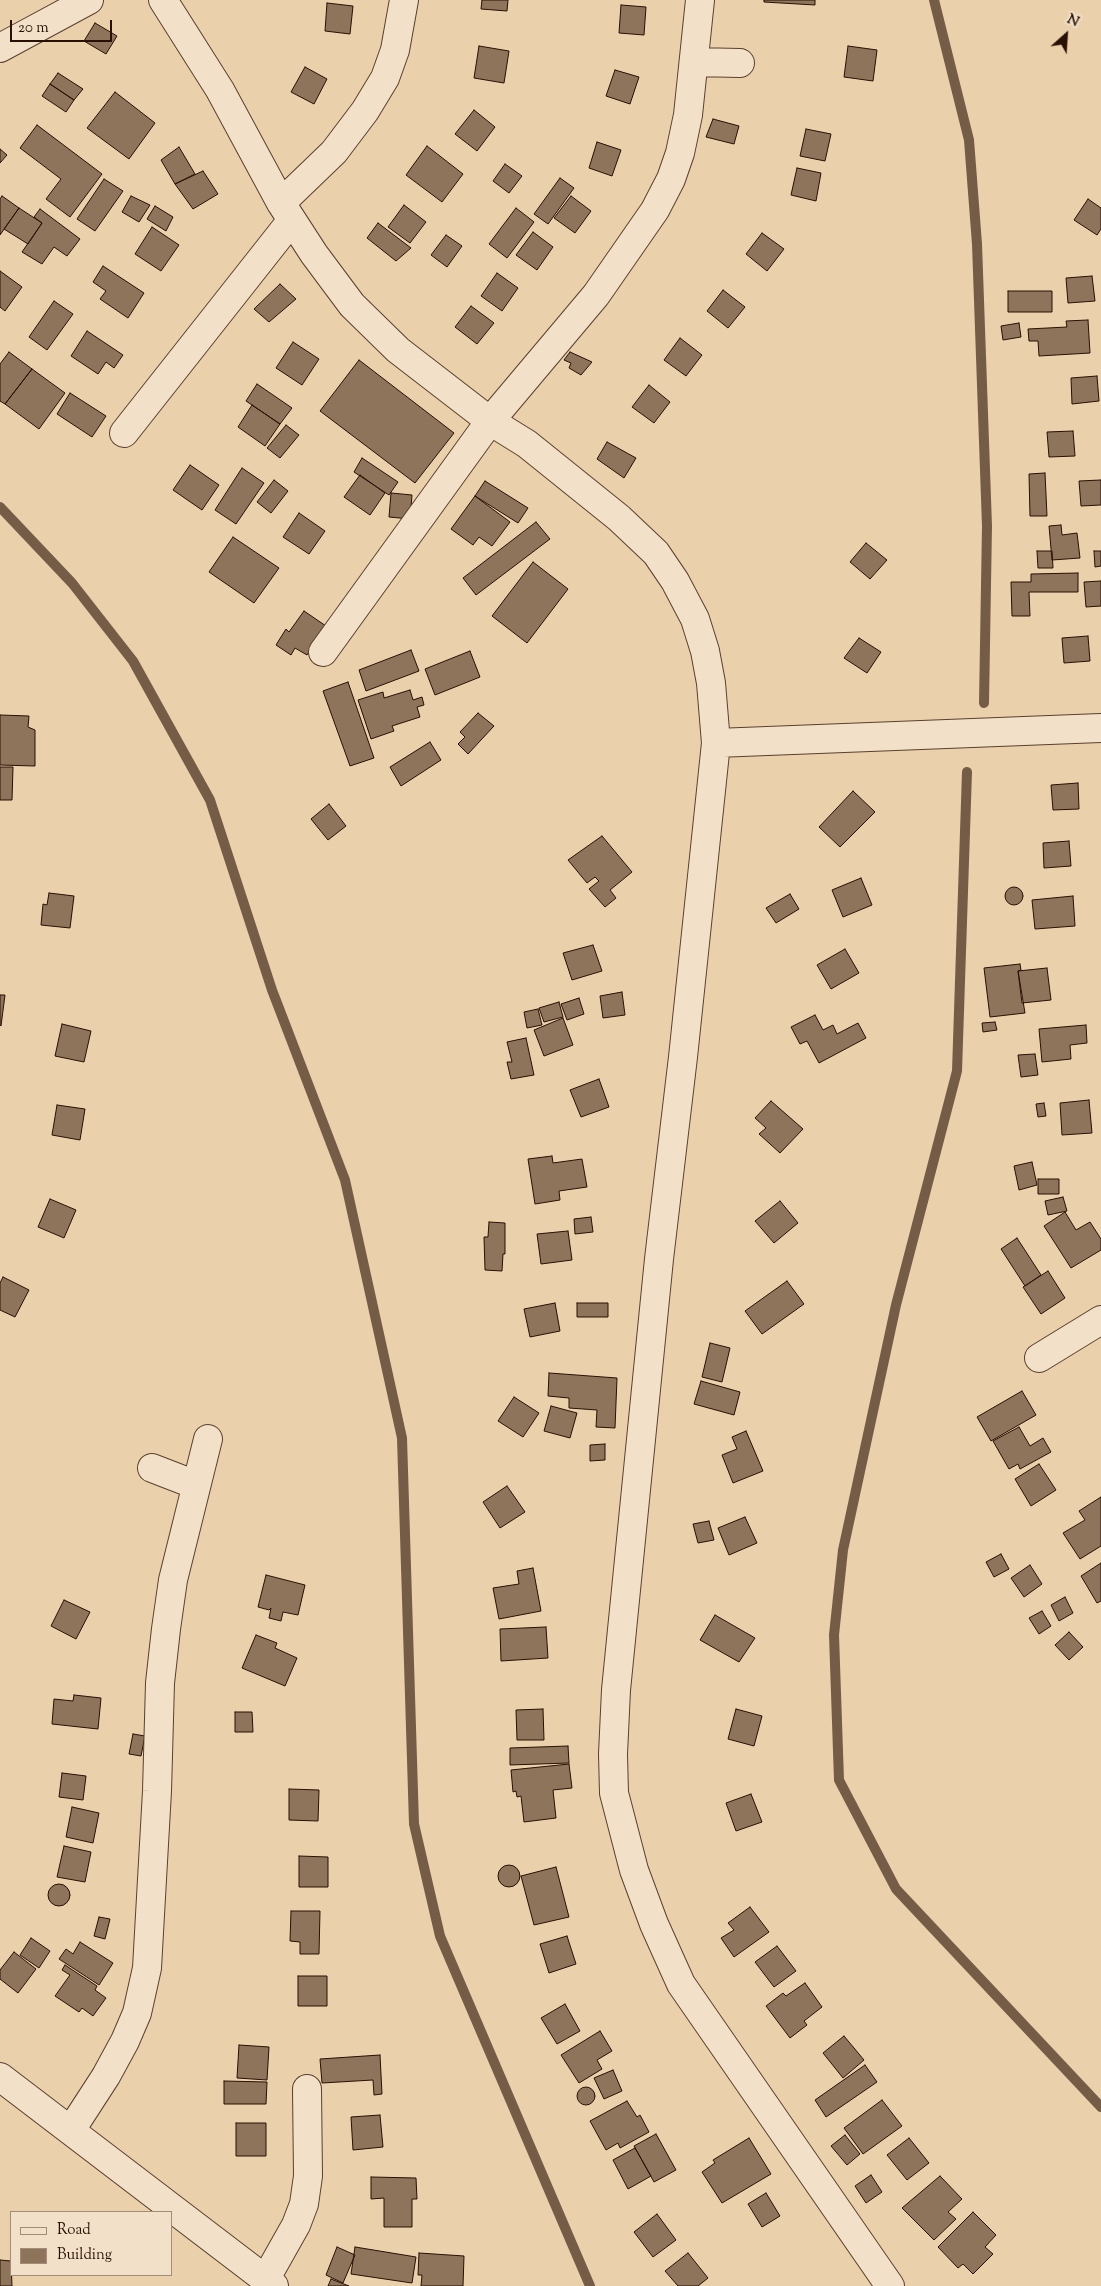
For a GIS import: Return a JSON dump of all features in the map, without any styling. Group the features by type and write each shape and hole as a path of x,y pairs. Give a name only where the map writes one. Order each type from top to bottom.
{"street":[{"path":"0,48 89,0"},
{"path":"163,0 220,90 286,211 314,254 374,328 398,350 490,421 527,444 619,518 656,553 695,619 705,651 711,684 716,743 684,1047 659,1258 617,1680 613,1754 614,1793 634,1870 654,1924 681,1984 890,2286"},
{"path":"124,433 286,211 365,111 385,78 395,50 404,0"},
{"path":"323,652 490,421 596,295 655,210 671,179 680,153 688,115 700,0"},
{"path":"694,62 740,63"},
{"path":"716,743 1101,728"},
{"path":"1039,1358 1101,1320"},
{"path":"71,2130 106,2076 125,2041 137,2013 147,1968 157,1791 160,1683 173,1580 208,1439"},
{"path":"152,1468 196,1485"},
{"path":"0,2077 270,2283 304,2204 308,2176 307,2089"}],"building":[{"path":"482,0 508,0 507,11 481,9"},
{"path":"764,0 815,0 815,5 764,2"},
{"path":"327,3 353,6 350,34 325,31"},
{"path":"621,5 646,7 644,35 619,33"},
{"path":"95,23 117,36 106,54 84,41"},
{"path":"479,46 509,51 504,83 474,78"},
{"path":"848,46 877,50 873,81 844,77"},
{"path":"305,67 327,79 314,104 291,92"},
{"path":"615,70 639,77 630,104 606,96"},
{"path":"58,73 83,89 74,100 50,84"},
{"path":"50,84 74,100 66,112 42,96"},
{"path":"115,92 155,123 129,159 87,128"},
{"path":"474,110 495,127 477,151 455,134"},
{"path":"713,119 739,126 734,144 706,137"},
{"path":"37,125 102,174 70,217 46,199 61,179 20,148"},
{"path":"806,129 831,134 825,161 800,156"},
{"path":"597,142 621,150 612,176 589,168"},
{"path":"427,146 463,174 442,202 406,175"},
{"path":"179,147 195,174 175,184 161,160"},
{"path":"0,149 7,155 0,163"},
{"path":"505,164 522,176 509,193 493,181"},
{"path":"797,168 821,173 816,201 791,195"},
{"path":"203,171 218,194 193,209 175,184"},
{"path":"560,178 574,188 548,224 534,214"},
{"path":"104,179 123,191 95,231 77,219"},
{"path":"2,196 19,208 0,235 0,199"},
{"path":"131,196 150,205 139,222 122,212"},
{"path":"571,196 591,211 575,233 554,218"},
{"path":"1088,199 1101,208 1101,229 1097,235 1074,220"},
{"path":"404,205 426,222 410,243 388,227"},
{"path":"155,206 173,217 166,231 147,219"},
{"path":"19,208 42,223 28,244 4,229"},
{"path":"516,208 534,222 507,258 489,244"},
{"path":"40,209 80,239 67,256 54,247 42,264 22,252 42,223 34,217"},
{"path":"378,223 411,248 396,261 367,238"},
{"path":"152,227 179,245 161,271 135,254"},
{"path":"533,232 553,247 537,270 516,255"},
{"path":"762,233 784,249 767,271 746,254"},
{"path":"446,235 462,246 447,267 431,255"},
{"path":"103,266 144,293 128,318 100,299 106,291 93,282"},
{"path":"0,271 22,287 5,311 0,307"},
{"path":"497,273 518,288 502,311 481,296"},
{"path":"1092,276 1095,301 1068,303 1066,278"},
{"path":"280,284 296,299 269,322 254,309"},
{"path":"723,290 745,307 728,328 707,311"},
{"path":"1008,291 1052,291 1052,312 1008,312"},
{"path":"54,301 73,314 47,350 29,337"},
{"path":"471,306 494,323 477,344 455,327"},
{"path":"1088,320 1090,353 1039,356 1038,341 1029,341 1028,329 1067,327 1066,321"},
{"path":"1019,323 1021,337 1003,340 1001,326"},
{"path":"87,331 123,355 114,368 106,362 98,374 71,356"},
{"path":"680,338 702,355 686,376 664,360"},
{"path":"293,342 319,359 302,385 276,368"},
{"path":"9,352 32,369 5,404 0,401 0,364"},
{"path":"570,352 592,362 581,375 569,368 571,363 564,360"},
{"path":"359,360 454,433 415,483 320,411"},
{"path":"32,369 65,393 39,429 5,404"},
{"path":"1097,376 1099,401 1072,404 1071,378"},
{"path":"257,384 292,408 280,424 246,401"},
{"path":"649,385 670,402 654,423 632,407"},
{"path":"70,393 106,416 92,437 57,414"},
{"path":"252,405 280,424 265,446 238,427"},
{"path":"286,425 299,435 280,458 267,448"},
{"path":"1073,431 1075,456 1049,457 1047,432"},
{"path":"607,442 636,458 624,478 597,459"},
{"path":"362,458 398,482 389,495 354,472"},
{"path":"190,465 219,485 202,510 173,490"},
{"path":"242,468 264,483 236,524 215,510"},
{"path":"1045,473 1047,516 1030,516 1029,474"},
{"path":"360,475 385,493 370,515 344,497"},
{"path":"274,480 288,491 271,513 257,502"},
{"path":"1101,480 1101,505 1081,506 1079,481"},
{"path":"485,481 528,508 518,523 475,496"},
{"path":"391,493 412,495 410,519 389,517"},
{"path":"475,496 510,522 492,546 479,537 473,545 451,529"},
{"path":"299,513 325,531 309,554 283,537"},
{"path":"536,522 550,539 476,595 463,578"},
{"path":"1061,525 1062,535 1077,533 1080,558 1052,560 1049,526"},
{"path":"233,537 279,568 254,603 209,572"},
{"path":"866,543 887,560 870,579 850,562"},
{"path":"1037,551 1052,551 1053,568 1038,568"},
{"path":"1094,551 1101,551 1101,566 1095,567"},
{"path":"533,562 568,589 527,643 492,616"},
{"path":"1078,573 1078,592 1029,592 1030,616 1012,616 1011,582 1031,582 1031,574"},
{"path":"1101,581 1101,606 1086,607 1084,582"},
{"path":"304,611 326,626 307,655 295,648 291,655 276,645 286,629 289,632"},
{"path":"1088,636 1090,661 1064,663 1062,638"},
{"path":"859,638 881,652 867,673 844,658"},
{"path":"411,650 419,671 366,691 359,670"},
{"path":"470,651 480,677 435,695 425,669"},
{"path":"348,682 374,758 350,766 323,691"},
{"path":"410,690 413,700 422,697 424,705 417,707 420,717 392,726 394,731 371,739 358,700 383,692 384,698"},
{"path":"478,713 494,726 468,754 458,744 465,737 460,732"},
{"path":"0,715 29,716 28,727 35,730 35,766 0,765"},
{"path":"430,742 441,760 401,786 390,767"},
{"path":"0,767 13,767 12,800 0,800"},
{"path":"1078,783 1079,809 1053,810 1051,785"},
{"path":"853,791 875,812 840,847 819,827"},
{"path":"329,804 346,826 328,840 311,819"},
{"path":"602,836 632,872 610,890 616,898 605,907 589,889 599,881 595,877 587,883 568,860"},
{"path":"1069,841 1071,866 1044,868 1043,843"},
{"path":"861,878 872,905 843,917 832,890"},
{"path":"1014,887 1020,890 1023,896 1020,902 1014,905 1008,902 1005,896 1008,890"},
{"path":"49,893 74,896 70,928 41,925 43,904 47,905"},
{"path":"790,894 799,909 776,923 766,908"},
{"path":"1073,896 1075,926 1035,929 1032,900"},
{"path":"593,945 602,971 572,980 563,953"},
{"path":"845,949 859,973 831,989 817,965"},
{"path":"1020,964 1021,970 1018,971 1025,1013 990,1017 984,968"},
{"path":"1047,968 1051,1000 1022,1003 1018,971"},
{"path":"622,992 625,1015 603,1018 600,996"},
{"path":"0,995 5,995 1,1026 0,1025"},
{"path":"579,998 584,1014 567,1020 561,1004"},
{"path":"559,1002 563,1017 544,1022 539,1008"},
{"path":"538,1009 542,1025 527,1028 524,1012"},
{"path":"815,1015 823,1030 833,1025 837,1034 858,1023 866,1038 819,1063 807,1041 800,1044 791,1027"},
{"path":"563,1018 573,1045 544,1056 534,1030"},
{"path":"995,1022 997,1030 983,1032 982,1023"},
{"path":"62,1024 91,1031 84,1062 55,1056"},
{"path":"1086,1025 1087,1043 1070,1045 1071,1059 1042,1062 1039,1029"},
{"path":"526,1038 534,1075 511,1079 507,1062 512,1062 507,1042"},
{"path":"1035,1054 1038,1075 1021,1077 1018,1055"},
{"path":"599,1079 609,1107 581,1117 570,1090"},
{"path":"1089,1100 1092,1133 1062,1135 1060,1103"},
{"path":"771,1101 803,1129 780,1153 759,1134 766,1128 755,1118"},
{"path":"1044,1103 1046,1116 1038,1117 1036,1104"},
{"path":"57,1105 85,1109 80,1140 52,1135"},
{"path":"552,1156 553,1163 582,1159 587,1187 559,1191 560,1200 535,1204 528,1159"},
{"path":"1032,1162 1037,1185 1019,1190 1014,1166"},
{"path":"1038,1179 1059,1179 1059,1194 1038,1194"},
{"path":"1063,1197 1067,1211 1048,1215 1045,1201"},
{"path":"50,1199 76,1210 64,1238 38,1227"},
{"path":"780,1201 798,1223 774,1243 755,1221"},
{"path":"1065,1212 1076,1230 1090,1222 1101,1239 1101,1250 1071,1268 1044,1226"},
{"path":"591,1217 593,1232 575,1234 574,1219"},
{"path":"489,1222 505,1223 505,1254 503,1254 502,1271 485,1270 484,1237 488,1237"},
{"path":"568,1231 572,1260 541,1264 537,1234"},
{"path":"1017,1238 1041,1275 1025,1286 1001,1249"},
{"path":"1048,1271 1065,1298 1041,1314 1023,1287"},
{"path":"3,1277 29,1290 15,1317 0,1310 0,1283"},
{"path":"787,1281 804,1304 762,1334 745,1311"},
{"path":"555,1303 560,1331 530,1337 524,1309"},
{"path":"577,1303 608,1303 608,1317 577,1317"},
{"path":"710,1343 730,1348 722,1382 702,1377"},
{"path":"549,1373 617,1378 615,1428 596,1427 597,1410 569,1408 569,1398 548,1396"},
{"path":"701,1381 740,1392 734,1415 694,1404"},
{"path":"1022,1391 1036,1415 991,1441 977,1417"},
{"path":"514,1397 539,1413 523,1437 498,1421"},
{"path":"551,1406 577,1413 570,1438 544,1431"},
{"path":"1019,1427 1030,1446 1043,1438 1051,1452 1020,1469 1018,1464 1009,1469 993,1441"},
{"path":"746,1431 763,1471 733,1483 722,1455 737,1449 732,1437"},
{"path":"605,1444 605,1460 590,1461 590,1445"},
{"path":"1039,1464 1056,1490 1031,1506 1015,1479"},
{"path":"507,1486 525,1512 500,1528 483,1502"},
{"path":"1101,1497 1101,1546 1080,1559 1063,1533 1085,1520 1079,1511"},
{"path":"745,1517 757,1543 729,1555 718,1528"},
{"path":"709,1521 714,1540 698,1543 693,1524"},
{"path":"1001,1554 1009,1569 994,1577 986,1562"},
{"path":"1101,1563 1101,1601 1097,1603 1081,1576"},
{"path":"1030,1565 1042,1584 1024,1597 1011,1578"},
{"path":"533,1568 541,1611 499,1619 493,1588 519,1584 517,1571"},
{"path":"266,1575 305,1585 298,1615 283,1612 281,1621 269,1618 271,1608 269,1610 258,1607"},
{"path":"1065,1597 1073,1613 1059,1621 1051,1605"},
{"path":"64,1600 90,1612 76,1639 51,1626"},
{"path":"1042,1611 1051,1626 1039,1634 1029,1618"},
{"path":"715,1615 755,1638 739,1662 700,1640"},
{"path":"546,1627 548,1658 501,1661 500,1629"},
{"path":"1069,1632 1083,1647 1069,1660 1055,1645"},
{"path":"256,1635 277,1643 275,1648 297,1658 285,1686 242,1668"},
{"path":"74,1695 101,1698 98,1729 52,1724 54,1699 73,1701"},
{"path":"543,1709 544,1740 517,1740 516,1710"},
{"path":"736,1709 762,1716 754,1746 728,1739"},
{"path":"235,1712 252,1712 253,1732 235,1732"},
{"path":"133,1734 145,1736 141,1756 129,1754"},
{"path":"568,1746 569,1763 510,1765 510,1748"},
{"path":"569,1764 572,1788 553,1790 556,1818 524,1822 521,1796 517,1797 516,1791 513,1792 511,1770"},
{"path":"62,1773 86,1776 83,1800 59,1797"},
{"path":"289,1789 319,1790 318,1821 289,1820"},
{"path":"751,1794 762,1822 736,1831 726,1803"},
{"path":"72,1807 99,1813 93,1843 66,1837"},
{"path":"64,1846 91,1852 85,1882 57,1877"},
{"path":"299,1856 328,1857 328,1887 299,1887"},
{"path":"505,1865 513,1865 520,1872 520,1880 513,1887 505,1887 498,1880 498,1872"},
{"path":"556,1867 569,1917 534,1925 521,1876"},
{"path":"59,1884 67,1887 70,1895 67,1903 59,1906 51,1903 48,1895 51,1887"},
{"path":"750,1907 769,1932 734,1957 721,1938 734,1930 728,1923"},
{"path":"291,1911 320,1911 319,1954 300,1954 300,1942 290,1941"},
{"path":"99,1917 110,1919 105,1939 94,1936"},
{"path":"567,1936 576,1964 549,1973 540,1944"},
{"path":"31,1938 50,1951 39,1968 20,1955"},
{"path":"80,1942 113,1963 99,1985 59,1959 66,1949 73,1954"},
{"path":"777,1946 796,1971 774,1987 755,1962"},
{"path":"14,1952 36,1969 18,1993 0,1979 0,1970"},
{"path":"65,1965 97,1986 95,1990 106,1998 93,2016 82,2008 79,2012 55,1996 70,1975 62,1970"},
{"path":"298,1976 327,1976 327,2006 298,2006"},
{"path":"805,1983 822,2007 804,2021 807,2025 790,2038 766,2006 783,1993 786,1996"},
{"path":"565,2004 580,2031 557,2044 541,2018"},
{"path":"600,2031 612,2051 597,2060 602,2069 579,2083 561,2055"},
{"path":"844,2036 864,2060 843,2078 823,2053"},
{"path":"239,2045 269,2047 267,2080 237,2078"},
{"path":"380,2055 382,2094 374,2095 373,2080 322,2083 320,2059"},
{"path":"865,2065 877,2082 826,2117 815,2100"},
{"path":"613,2070 622,2091 604,2099 594,2078"},
{"path":"224,2081 267,2082 266,2104 224,2104"},
{"path":"586,2087 594,2092 595,2096 590,2104 586,2105 578,2100 577,2096 582,2088"},
{"path":"882,2100 902,2126 863,2154 844,2128"},
{"path":"627,2101 637,2117 640,2115 649,2132 620,2148 618,2143 606,2150 590,2121"},
{"path":"380,2115 383,2147 353,2150 351,2117"},
{"path":"236,2123 266,2123 266,2156 236,2156"},
{"path":"656,2134 676,2170 654,2182 634,2146"},
{"path":"845,2135 860,2154 847,2165 831,2146"},
{"path":"749,2138 771,2174 722,2203 702,2172 715,2163 713,2160"},
{"path":"909,2138 929,2163 907,2180 887,2155"},
{"path":"635,2148 651,2176 628,2189 613,2160"},
{"path":"871,2175 882,2192 866,2203 855,2186"},
{"path":"940,2176 962,2199 948,2212 956,2219 934,2240 902,2208"},
{"path":"371,2177 416,2178 417,2199 412,2199 412,2227 384,2227 384,2198 371,2199"},
{"path":"766,2193 780,2216 762,2227 748,2204"},
{"path":"973,2212 996,2235 985,2247 993,2254 973,2274 963,2264 958,2268 938,2247"},
{"path":"657,2214 676,2240 653,2257 634,2232"},
{"path":"337,2247 355,2255 343,2283 326,2275"},
{"path":"355,2247 416,2257 412,2283 351,2274"},
{"path":"419,2253 464,2256 463,2286 421,2286 422,2275 418,2275"},
{"path":"688,2253 708,2278 698,2286 678,2286 665,2271"},
{"path":"0,2260 10,2261 12,2286 0,2286"},
{"path":"331,2279 349,2286 328,2286"}],"waterway":[{"path":"934,0 969,140 977,244 987,526 984,703"},
{"path":"0,507 72,583 133,661 210,800 272,990 345,1180 402,1438 414,1824 440,1936 590,2286"},
{"path":"967,772 957,1071 896,1305 843,1550 834,1635 839,1780 896,1889 1101,2107"}]}
